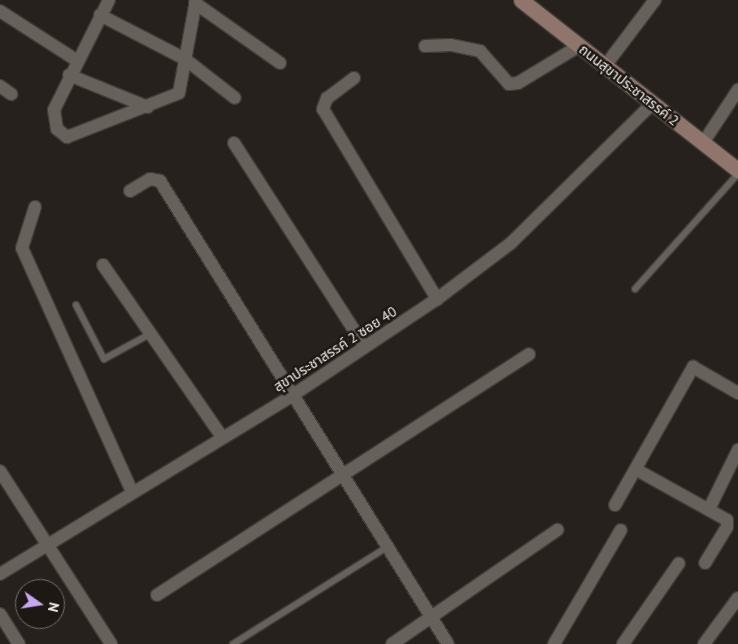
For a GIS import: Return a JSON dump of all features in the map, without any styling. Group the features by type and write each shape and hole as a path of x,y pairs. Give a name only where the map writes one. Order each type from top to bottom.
{"street":[{"path":"109,0 76,60 54,110 61,135 67,137 148,107 179,93 196,1 280,63"},
{"name":"ถนนสุขาประชาสรรค์ 2","path":"521,0 738,172"},
{"path":"605,66 655,0"},
{"path":"0,27 4,13 76,60"},
{"path":"100,16 185,59 235,98"},
{"path":"425,46 451,45 480,51 509,84 518,83 579,46"},
{"path":"69,75 148,107"},
{"path":"354,78 327,98 323,109 437,299"},
{"path":"0,86 11,94"},
{"path":"703,143 738,90"},
{"name":"สุขาประชาสรรค์ 2 ซอย 40","path":"0,574 293,395 437,299 511,244 652,104"},
{"path":"234,143 364,347"},
{"path":"130,191 150,179 160,181 448,644"},
{"path":"35,207 22,248 132,492"},
{"path":"103,265 222,437"},
{"path":"157,595 341,473 529,354"},
{"path":"615,505 637,470 693,368 738,393"},
{"path":"709,509 738,450"},
{"path":"637,470 727,520 727,528 705,564"},
{"path":"0,471 49,543 111,644"},
{"path":"392,644 557,530"},
{"path":"554,644 556,634 621,530"},
{"path":"623,644 679,562"},
{"path":"704,644 738,598"},
{"path":"0,614 19,644"}],"lane":[{"path":"635,289 738,172"},
{"path":"76,305 104,359 150,334"},
{"path":"233,644 387,547"}]}
